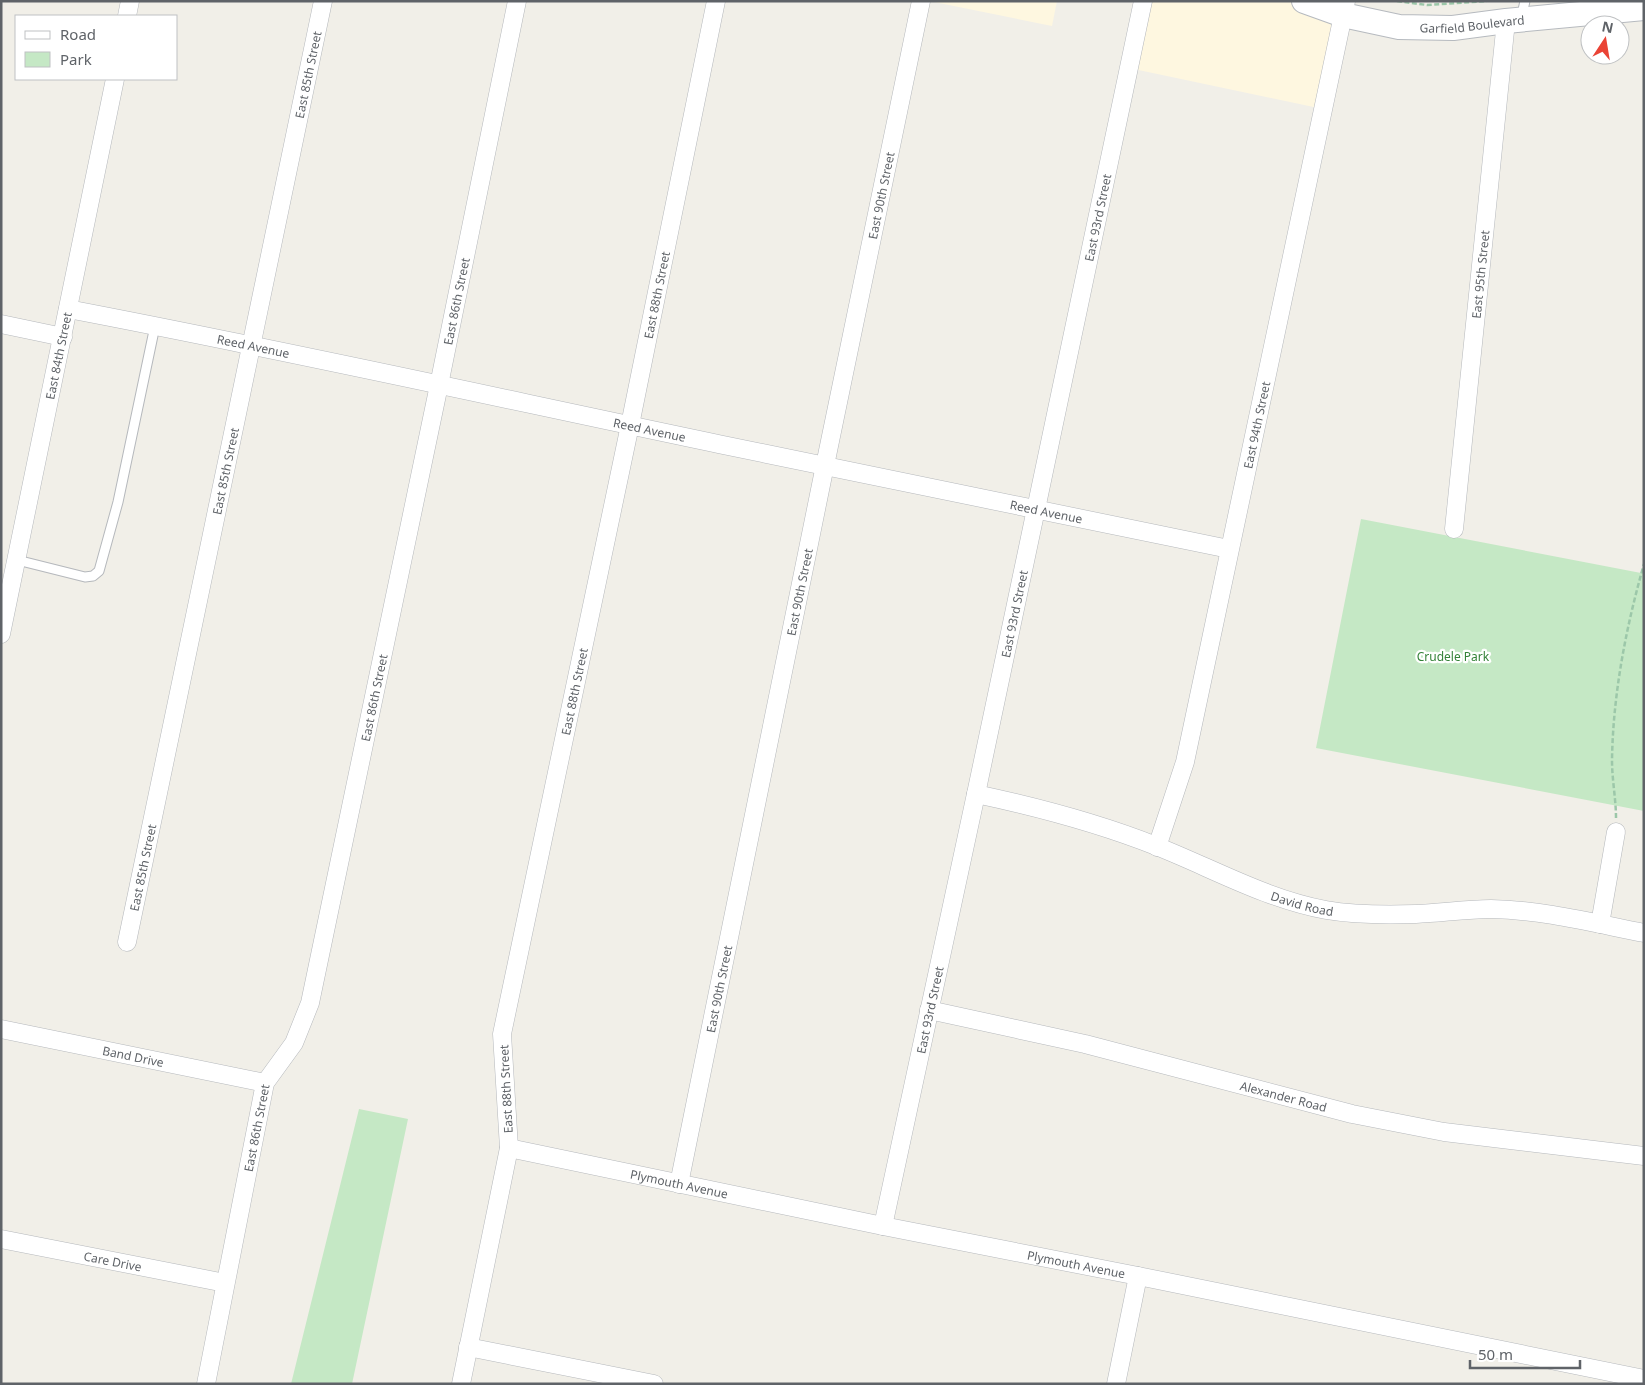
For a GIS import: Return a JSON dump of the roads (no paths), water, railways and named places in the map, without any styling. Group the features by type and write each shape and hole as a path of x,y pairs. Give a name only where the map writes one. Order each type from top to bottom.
{"street":[{"path":"127,15 130,1"},
{"name":"East 85th Street","path":"127,942 322,1"},
{"name":"East 86th Street","path":"206,1384 265,1083 294,1043 310,1002 517,1"},
{"name":"East 88th Street","path":"461,1384 509,1148 502,1034 630,425 716,1"},
{"name":"East 90th Street","path":"679,1184 824,466 921,1"},
{"name":"East 93rd Street","path":"882,1226 976,794 1143,1"},
{"name":"Garfield Boulevard","path":"1304,1 1344,8 1399,27 1453,28 1517,14 1644,8"},
{"name":"East 94th Street","path":"1157,847 1185,762 1344,8"},
{"name":"East 95th Street","path":"1454,528 1517,14"},
{"name":"East 84th Street","path":"1,634 115,80"},
{"name":"Reed Avenue","path":"68,309 251,345 1229,550"},
{"path":"1,324 63,337"},
{"name":"David Road","path":"976,794 1064,815 1130,836 1263,892 1325,910 1378,915 1492,909 1533,913 1644,933"},
{"path":"1600,924 1616,832"},
{"name":"Alexander Road","path":"929,1010 1085,1044 1352,1114 1444,1132 1644,1156"},
{"name":"Band Drive","path":"1,1029 265,1083"},
{"name":"Plymouth Avenue","path":"509,1148 882,1226 1644,1379"},
{"name":"Care Drive","path":"1,1239 225,1283"},
{"path":"1116,1384 1138,1276"},
{"path":"468,1347 654,1384"}],"lane":[{"path":"17,560 85,577 94,576 98,571 118,502 154,326"}],"park label":[{"name":"Crudele Park","path":"1453,656"}]}
